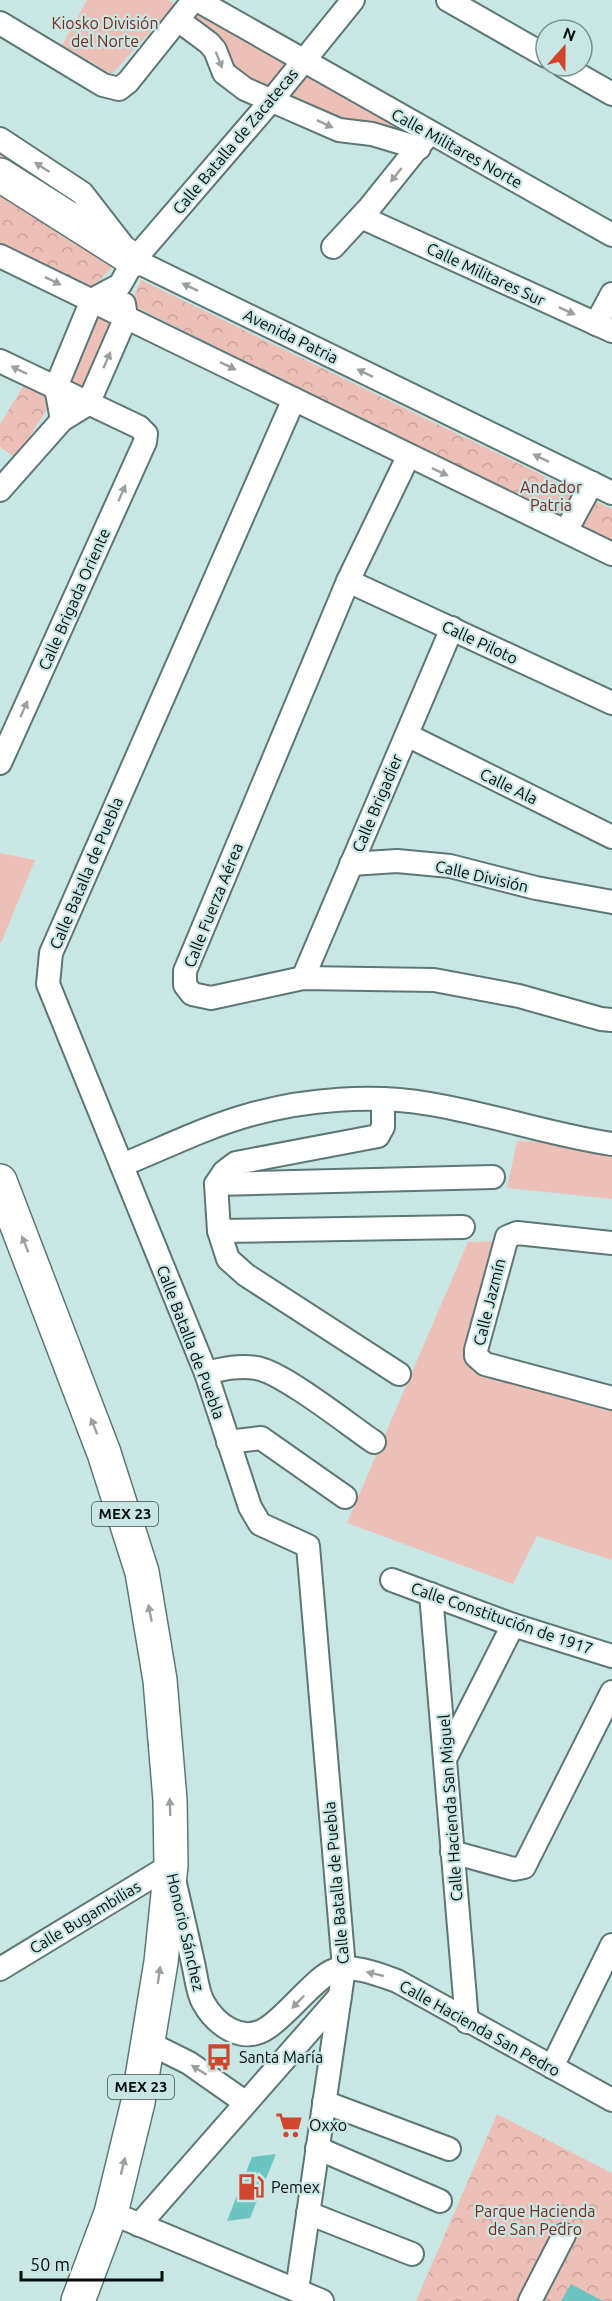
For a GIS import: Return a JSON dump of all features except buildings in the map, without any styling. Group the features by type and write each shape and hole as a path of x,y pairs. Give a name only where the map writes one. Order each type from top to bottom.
{"highway":[{"path":"0,175 127,272"},
{"name":"MEX 23","path":"0,1181 104,1453 142,1572 160,1680 170,1800 171,1865 149,2043 138,2102 125,2219 78,2301"}],"street":[{"path":"0,23 103,85 119,89 128,82 196,0"},
{"name":"Calle Militares Norte","path":"196,0 302,60 424,140 612,236"},
{"name":"Calle Batalla de Zacatecas","path":"92,300 127,272 353,0"},
{"path":"448,0 534,49"},
{"path":"178,20 215,50 224,73 245,89 339,130 424,140"},
{"path":"584,78 612,94"},
{"name":"Avenida Patria","path":"0,139 82,193 127,272 612,493"},
{"path":"333,248 424,140"},
{"name":"Calle Militares Sur","path":"361,217 604,328"},
{"path":"0,256 408,457 612,554"},
{"path":"0,490 62,420 88,404 126,317 127,272"},
{"path":"604,328 612,294"},
{"path":"62,420 56,387 92,300"},
{"path":"0,361 88,404"},
{"name":"Calle Batalla de Puebla","path":"294,399 51,953 48,984 206,1374 250,1508 260,1524 308,1546 344,1968 297,2290"},
{"name":"Calle Brigada Oriente","path":"0,763 145,442 146,434 138,427 88,404"},
{"name":"Calle Fuerza Aérea","path":"408,457 348,581 185,971 185,985 192,994 211,998 303,978 434,980 519,996 612,1020"},
{"path":"566,531 592,483"},
{"name":"Calle Piloto","path":"348,581 612,703"},
{"name":"Calle Brigadier","path":"303,978 452,628"},
{"name":"Calle Ala","path":"407,735 612,837"},
{"name":"Calle División","path":"351,864 397,861 450,866 536,888 612,902"},
{"path":"383,1099 383,1127 378,1136 236,1163 224,1172 216,1184 219,1231 228,1259 246,1275 399,1374"},
{"path":"122,1165 249,1115 327,1102 383,1099 430,1104 572,1138 612,1144"},
{"path":"216,1184 493,1177"},
{"path":"219,1231 463,1227"},
{"name":"Calle Jazmín","path":"612,1243 517,1233 507,1237 477,1356 484,1364 612,1398"},
{"name":"Calle Jazmín","path":"565,1238 612,1254"},
{"path":"206,1374 233,1366 259,1368 281,1378 374,1442"},
{"path":"228,1442 261,1438 345,1497"},
{"name":"Calle Constitución de 1917","path":"392,1580 513,1625 612,1656"},
{"name":"Calle Hacienda San Miguel","path":"431,1593 447,1755 452,1852 467,2022"},
{"path":"447,1755 513,1625"},
{"path":"452,1852 514,1869 524,1867 612,1692"},
{"name":"Honorio Sánchez","path":"171,1865 202,2001 221,2025 239,2033 263,2031 285,2016 324,1975 344,1968"},
{"name":"Calle Bugambilias","path":"0,1969 171,1865"},
{"path":"552,2067 612,1945"},
{"name":"Calle Hacienda San Pedro","path":"344,1968 379,1975 397,1982 612,2100"},
{"path":"322,2301 125,2219 246,2103 340,1996"},
{"path":"149,2043 189,2063 246,2103"},
{"path":"324,2102 449,2150"},
{"path":"317,2148 440,2201"},
{"path":"308,2213 412,2254"},
{"path":"530,2301 564,2235"}],"green space":[{"name":"Kiosko División del Norte","path":"87,0 167,0 175,4 112,74 62,45"},
{"path":"195,0 296,57 272,99 239,85 185,18"},
{"path":"302,60 425,129 419,148 344,131 276,95"},
{"path":"0,150 74,199 111,239 112,267 92,289 0,245"},
{"name":"Andador Patria","path":"141,280 612,509 612,544 130,304"},
{"path":"92,300 124,315 88,404 56,387"},
{"path":"26,382 53,400 16,458 0,447 0,424"},
{"path":"0,853 35,860 1,943 0,943"},
{"path":"517,1141 612,1143 612,1199 507,1188"},
{"path":"504,1241 477,1356 612,1396 612,1560 537,1536 513,1584 347,1523 468,1242"},
{"name":"Parque Hacienda de San Pedro","path":"497,2114 612,2173 612,2301 416,2301"}],"place":[{"name":"Santa María","path":"219,2057"},
{"name":"Oxxo","path":"289,2125"},
{"name":"Pemex","path":"251,2187"}]}
